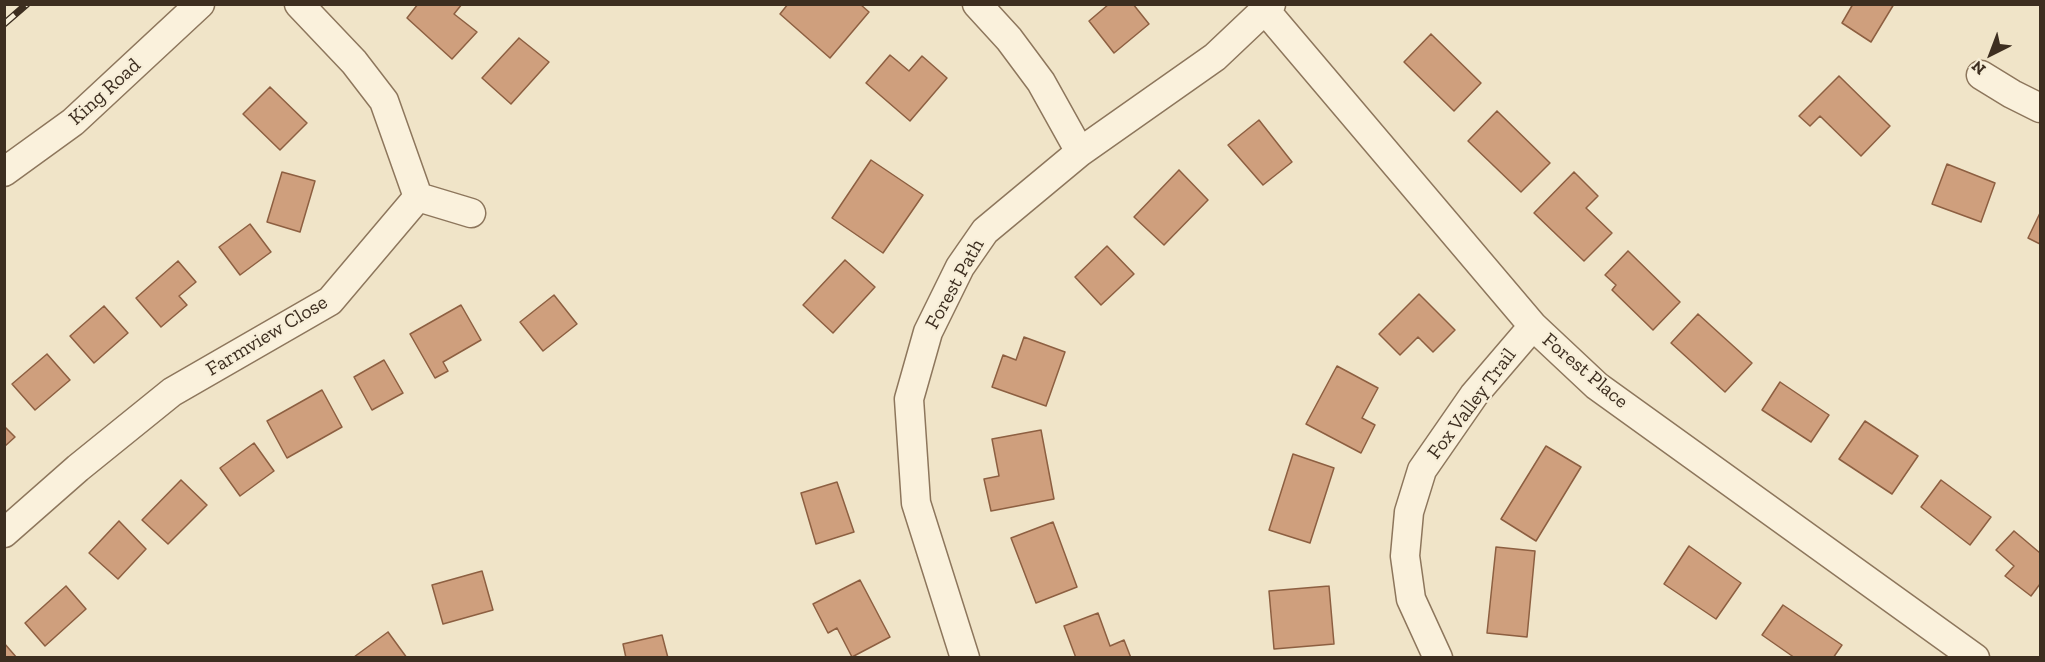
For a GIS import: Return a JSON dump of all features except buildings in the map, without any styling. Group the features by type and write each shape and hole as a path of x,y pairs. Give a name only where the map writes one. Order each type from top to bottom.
{"street":[{"name":"King Road","path":"4,172 73,122 200,4"},
{"path":"299,4 354,62 384,101 418,197 471,213"},
{"path":"977,4 1009,39 1041,82 1080,152"},
{"name":"Forest Path","path":"965,657 916,503 909,399 928,332 960,267 985,231 1080,152 1215,57 1268,7"},
{"name":"Forest Place","path":"1268,7 1533,326 1598,386 1975,657"},
{"path":"1981,75 2040,108"},
{"name":"Farmview Close","path":"4,533 78,468 172,392 330,301 418,197"},
{"name":"Fox Valley Trail","path":"1438,657 1411,599 1405,555 1409,512 1422,470 1474,395 1533,326"}],"railway":[{"path":"4,24 27,4"}]}
